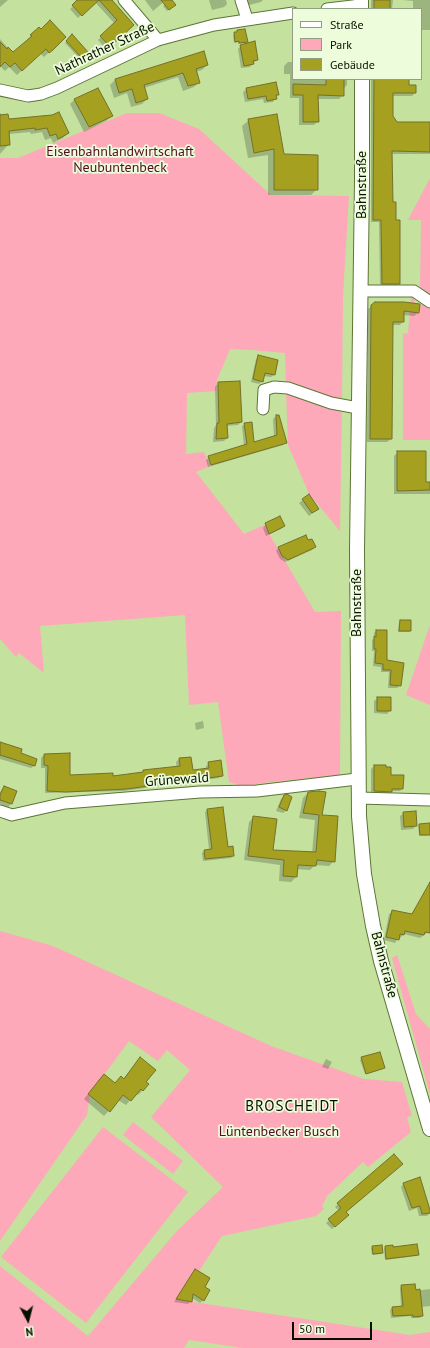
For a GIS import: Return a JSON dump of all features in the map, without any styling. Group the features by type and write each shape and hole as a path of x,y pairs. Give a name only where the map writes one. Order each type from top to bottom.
{"main road":[{"name":"Bahnstraße","path":"362,80 357,550 358,798 363,861 373,926 381,961 430,1129"}],"street":[{"path":"124,0 158,40"},
{"path":"241,0 247,19"},
{"path":"336,8 361,5"},
{"name":"Nathrather Straße","path":"0,90 28,96 41,94 57,88 158,40 214,25 292,13"},
{"path":"360,291 414,291 430,302"},
{"path":"263,409 264,390 274,387 288,388 331,403 358,408"},
{"name":"Grünewald","path":"0,811 12,815 65,803 200,792 257,791 357,779"},
{"path":"358,798 430,800"}],"green space":[{"name":"Eisenbahnlandwirtschaft Neubuntenbeck","path":"127,113 159,113 199,129 271,195 349,196 343,295 342,402 286,386 285,353 230,349 217,380 216,391 187,393 186,454 204,452 210,466 196,472 244,534 264,525 315,612 341,611 340,775 262,783 238,789 236,784 229,782 218,702 189,705 185,615 40,626 44,673 19,653 16,657 0,639 0,158 18,158"},
{"path":"430,178 430,295 420,287 421,220 408,220"},
{"path":"411,298 414,298 415,304 430,306 430,440 403,440 403,334 408,333"},
{"path":"286,391 342,408 340,531 309,494 288,445"},
{"path":"430,625 430,705 406,695"},
{"name":"Lüntenbecker Busch","path":"0,931 53,946 271,1046 364,1079 402,1082 412,1116 407,1117 411,1132 368,1167 363,1162 327,1196 322,1206 324,1209 316,1216 222,1236 180,1300 410,1335 430,1332 430,1348 243,1348 189,1340 184,1348 0,1348 0,1266 88,1336 176,1232 223,1187 151,1117 190,1070 167,1050 158,1061 129,1041 90,1094 87,1115 0,1241"},
{"path":"397,955 416,1014 430,1029 430,1094 392,958"},
{"path":"133,1122 183,1161 173,1174 123,1135"},
{"path":"103,1127 188,1192 86,1323 1,1257"}],"building":[{"path":"77,0 99,0 82,16 72,5"},
{"path":"99,0 112,0 134,25 110,47 100,36 117,20"},
{"path":"161,0 172,0 176,5 169,10"},
{"path":"374,0 390,0 390,8 374,8"},
{"path":"50,20 66,37 53,50 49,53 46,49 22,71 15,63 10,67 5,62 0,67 0,42 7,49 8,47 13,52 32,36 30,35 39,27 41,29"},
{"path":"245,29 248,42 235,42 234,32"},
{"path":"72,34 88,52 82,58 66,41"},
{"path":"255,41 258,60 253,61 254,64 244,66 240,45"},
{"path":"204,51 208,65 196,69 200,83 188,86 183,73 144,85 148,99 136,103 132,89 119,93 115,79"},
{"path":"326,80 344,80 344,96 318,95 319,122 303,122 303,95 293,95 293,84 326,85"},
{"path":"374,80 409,80 409,85 416,85 416,93 393,93 393,116 397,122 430,122 430,152 392,151 393,202 396,202 396,220 400,220 400,284 382,284 381,220 373,220"},
{"path":"276,82 279,95 276,95 277,99 267,101 266,96 248,99 246,88"},
{"path":"98,88 113,116 89,127 74,99"},
{"path":"59,112 69,133 58,139 56,134 50,136 47,128 9,131 10,145 0,146 0,115 8,114 9,119 52,115"},
{"path":"277,114 284,154 318,155 318,190 274,190 274,149 254,153 248,119"},
{"path":"375,302 404,302 420,304 419,313 404,311 404,322 393,322 392,439 370,439 371,305"},
{"path":"258,355 278,360 275,375 265,373 263,382 253,379"},
{"path":"240,381 242,422 227,424 228,438 216,439 217,423 219,423 218,382"},
{"path":"276,415 279,415 287,443 211,465 208,456 247,444 244,423 252,422 254,442 277,435"},
{"path":"397,451 426,451 426,482 430,482 430,490 397,491"},
{"path":"309,494 319,509 312,513 302,499"},
{"path":"280,516 285,526 269,534 265,523"},
{"path":"306,535 308,540 312,539 316,547 288,560 282,556 278,547"},
{"path":"400,620 411,620 411,631 399,631"},
{"path":"376,630 387,630 387,660 404,663 401,686 390,685 391,670 383,670 383,664 375,663 376,649 374,649 374,636 376,637"},
{"path":"377,697 391,697 391,711 377,711"},
{"path":"0,742 22,749 21,753 37,759 35,766 0,755"},
{"path":"70,753 70,775 113,773 113,776 143,772 143,770 180,766 179,758 191,757 193,770 209,768 208,762 221,760 223,776 126,789 66,792 47,791 48,766 44,765 44,754"},
{"path":"374,765 386,765 386,767 391,767 391,775 404,775 403,789 392,789 392,792 374,791"},
{"path":"4,786 17,791 12,804 0,800 0,795"},
{"path":"308,792 326,792 322,815 338,816 335,862 317,860 316,866 298,865 297,877 283,876 284,860 248,856 253,816 277,819 273,850 316,852 319,815 303,813"},
{"path":"287,794 292,797 287,811 279,807 284,795"},
{"path":"223,807 228,847 233,846 234,856 205,859 204,850 212,849 207,809"},
{"path":"416,811 417,826 404,827 403,812"},
{"path":"430,823 430,835 420,835 419,824"},
{"path":"430,882 430,933 425,932 424,935 405,931 404,935 400,934 399,940 386,937 392,910 412,914"},
{"path":"380,1052 385,1068 366,1074 361,1057"},
{"path":"140,1057 156,1070 146,1082 149,1084 143,1091 141,1089 131,1101 123,1095 110,1112 88,1094 104,1074 115,1083 121,1076 124,1079"},
{"path":"394,1154 403,1164 346,1212 349,1215 335,1227 328,1219 341,1208 337,1203"},
{"path":"420,1177 430,1213 422,1214 420,1206 412,1208 403,1183"},
{"path":"417,1244 419,1255 386,1259 385,1246 393,1245 393,1247"},
{"path":"382,1245 383,1253 373,1254 372,1246"},
{"path":"195,1269 210,1278 205,1287 210,1290 204,1301 193,1294 192,1302 176,1299"},
{"path":"415,1284 416,1290 420,1289 423,1316 393,1316 392,1307 403,1306 401,1285"}],"district":[{"name":"BROSCHEIDT","path":"292,1107"}]}
